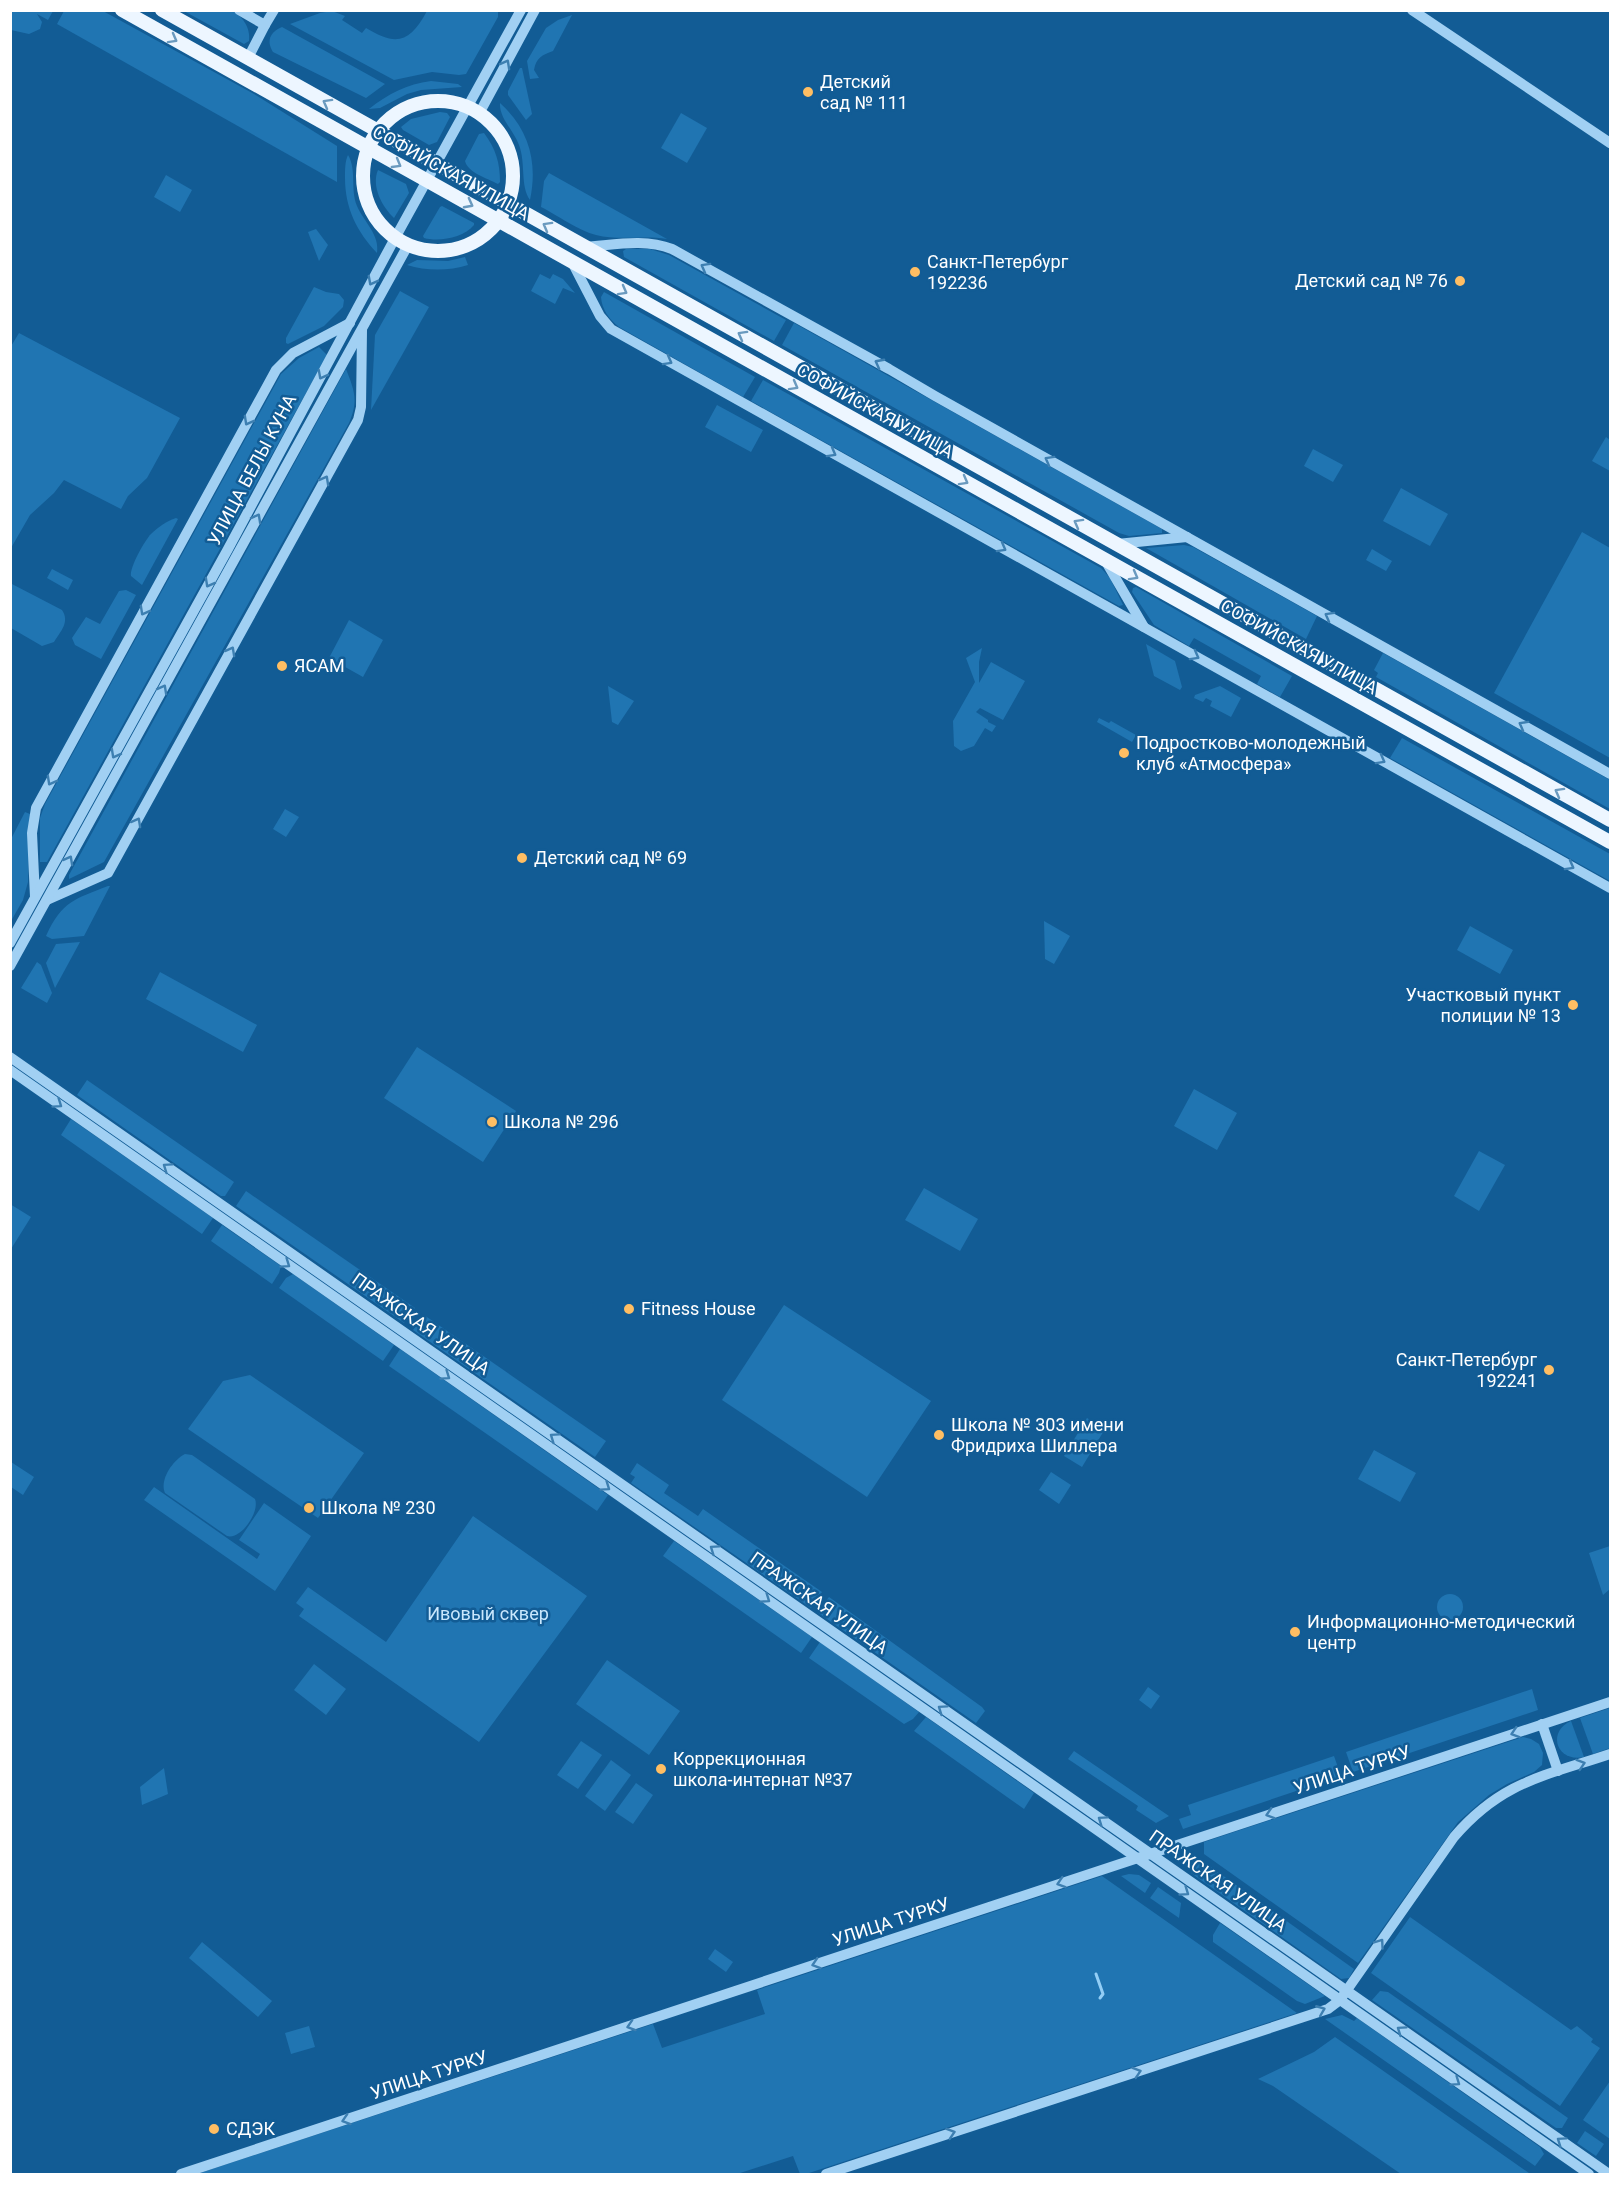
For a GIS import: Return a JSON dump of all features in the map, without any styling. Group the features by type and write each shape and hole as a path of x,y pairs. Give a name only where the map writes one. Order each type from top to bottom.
{"main road":[{"name":"СОФИЙСКАЯ УЛИЦА","path":"122,10 1611,842"},
{"name":"СОФИЙСКАЯ УЛИЦА","path":"162,10 1611,820"},
{"path":"448,101 474,109 497,128 508,148 513,171 512,193 500,221 483,236 452,249 429,251 407,247 394,240 377,219 367,193 364,166 368,148 378,131 392,117 419,104 448,101"},
{"path":"1020,512 1029,495"}],"street":[{"path":"239,10 265,25"},
{"path":"248,58 274,10"},
{"path":"508,10 512,24"},
{"name":"УЛИЦА БЕЛЫ КУНА","path":"474,109 512,24 521,10"},
{"name":"УЛИЦА БЕЛЫ КУНА","path":"10,943 435,164 474,109 535,10"},
{"path":"1413,10 1611,143"},
{"path":"585,247 640,243 662,245 672,249 1611,774"},
{"name":"УЛИЦА БЕЛЫ КУНА","path":"10,966 407,247"},
{"path":"572,262 600,316 611,329 1611,888"},
{"path":"35,899 32,833 36,808 200,507 276,370 293,353 350,323"},
{"path":"47,900 108,873 288,548 358,420 361,407 362,327"},
{"path":"1117,544 1187,537"},
{"path":"1105,560 1144,627"},
{"name":"ПРАЖСКАЯ УЛИЦА","path":"10,1057 1150,1854 1589,2175"},
{"name":"ПРАЖСКАЯ УЛИЦА","path":"10,1070 1137,1858 1610,2175"},
{"name":"УЛИЦА ТУРКУ","path":"181,2175 1611,1702"},
{"path":"1542,1724 1558,1771"},
{"path":"826,2175 1322,2011 1343,1995 1463,1826 1503,1792 1531,1780 1611,1754"}],"green space":[{"path":"219,9 234,12 242,18 247,27 249,41 244,44 184,11"},
{"path":"11,10 53,11 48,20 37,14 42,22 40,29 29,34 11,30"},
{"path":"64,11 103,11 254,94 337,146 337,182 57,24"},
{"path":"332,11 345,16 342,20 362,33 366,28 386,38 394,39 408,35 427,11 498,11 498,17 466,74 432,72 394,80 290,24"},
{"path":"572,15 553,51 536,63 534,70 539,78 530,79 527,61 546,28"},
{"path":"282,27 385,84 366,98 273,52 270,37"},
{"path":"522,68 532,114 526,120 508,95"},
{"path":"431,81 458,84 462,87 421,90 407,94 380,108 369,109 398,90"},
{"path":"500,103 518,124 529,147 533,172 530,200 525,188 519,145 504,119"},
{"path":"440,112 447,113 450,117 437,142 429,145 401,127 411,119"},
{"path":"681,113 707,128 687,163 661,148"},
{"path":"484,133 497,156 500,175 498,184 474,172 465,161 479,134"},
{"path":"348,155 352,167 355,200 374,234 377,253 358,228 347,199 345,178"},
{"path":"378,170 406,184 409,193 394,218 385,208 379,196 376,183"},
{"path":"549,173 667,239 605,237 589,233 541,207 544,181"},
{"path":"166,175 192,190 180,212 154,197"},
{"path":"442,206 474,225 464,233 450,238 424,238 423,236"},
{"path":"316,229 328,245 319,261 308,232"},
{"path":"650,249 669,255 786,320 774,341 624,257 623,251"},
{"path":"465,257 468,265 453,268 430,269 407,265 417,260 448,261"},
{"path":"540,274 550,279 553,274 563,279 575,293 563,288 555,304 531,291"},
{"path":"314,287 339,294 344,300 343,307 324,326 288,344 286,338"},
{"path":"400,291 429,307 371,410 375,335"},
{"path":"604,292 755,377 743,397 619,327 604,310 601,297"},
{"path":"794,323 1162,529 1162,533 1129,536 1119,533 782,345"},
{"path":"19,333 180,418 147,478 128,496 121,509 64,480 54,493 30,515 11,548 10,348"},
{"path":"319,347 327,355 47,862 40,862 40,818 45,804 281,374 299,358"},
{"path":"346,369 355,401 349,423 104,862 69,879 69,875"},
{"path":"763,380 1101,568 1110,578 1123,605 1119,606 751,401"},
{"path":"717,405 763,430 751,452 705,427"},
{"path":"1606,437 1610,440 1610,471 1592,461"},
{"path":"1313,449 1343,465 1333,482 1304,466"},
{"path":"1401,488 1448,514 1430,546 1383,521"},
{"path":"178,519 142,585 131,576 138,554 151,534 163,524"},
{"path":"1582,532 1610,548 1610,758 1494,693"},
{"path":"1184,545 1193,547 1317,616 1306,639 1146,548"},
{"path":"1372,549 1392,561 1386,571 1366,560"},
{"path":"52,569 73,580 68,590 47,578"},
{"path":"10,583 62,610 65,622 54,642 42,646 11,628"},
{"path":"1136,587 1292,676 1280,697 1257,684 1261,676 1194,638 1189,646 1154,625 1132,592"},
{"path":"126,590 136,595 101,659 75,645 72,638 86,617 100,624 119,591"},
{"path":"349,620 383,640 363,677 329,658"},
{"path":"1146,644 1175,661 1182,687 1180,690 1154,676"},
{"path":"982,648 979,683 991,662 1025,681 1003,720 980,708 976,712 996,726 992,732 985,728 974,746 961,751 954,746 953,721 975,682 966,658"},
{"path":"1383,653 1610,780 1610,809 1376,677 1378,673 1374,670"},
{"path":"608,686 634,701 618,725 612,722"},
{"path":"1220,686 1241,698 1231,717 1210,706 1212,701 1206,698 1203,702 1194,698 1195,695"},
{"path":"1099,718 1109,723 1111,721 1136,735 1132,742 1097,722"},
{"path":"1402,738 1610,854 1610,881 1390,758"},
{"path":"285,809 299,817 286,837 273,829"},
{"path":"25,812 30,814 28,882 23,900 11,921 11,839"},
{"path":"110,886 84,936 52,939 46,936 64,908 78,898"},
{"path":"1044,921 1070,936 1054,964 1045,959"},
{"path":"1470,926 1513,950 1500,974 1457,950"},
{"path":"80,942 55,988 46,963 56,944"},
{"path":"37,962 41,965 52,993 47,1003 21,988"},
{"path":"160,972 257,1025 243,1052 146,999"},
{"path":"417,1047 516,1111 483,1162 384,1098"},
{"path":"87,1080 234,1182 225,1196 221,1196 77,1095"},
{"path":"1194,1089 1237,1113 1217,1150 1174,1126"},
{"path":"71,1119 213,1218 202,1234 61,1135"},
{"path":"1479,1151 1505,1165 1479,1211 1454,1196"},
{"path":"924,1188 978,1219 960,1251 905,1220"},
{"path":"246,1191 415,1308 404,1323 236,1206"},
{"path":"10,1204 31,1217 11,1249 10,1249"},
{"path":"222,1225 281,1266 272,1284 211,1241"},
{"path":"293,1274 394,1345 383,1361 279,1288 286,1278"},
{"path":"784,1305 931,1401 867,1497 722,1400"},
{"path":"424,1315 606,1441 595,1457 413,1330"},
{"path":"400,1349 608,1495 597,1511 389,1366"},
{"path":"250,1375 364,1453 318,1518 188,1429 223,1381"},
{"path":"1087,1418 1105,1429 1082,1467 1064,1456"},
{"path":"1374,1450 1416,1473 1400,1502 1358,1479"},
{"path":"185,1454 192,1455 255,1499 255,1511 248,1524 238,1534 227,1536 165,1493 164,1482 168,1471"},
{"path":"11,1462 34,1477 23,1495 11,1487"},
{"path":"637,1463 669,1485 664,1493 698,1516 703,1509 822,1592 811,1608 631,1483 635,1477 630,1474"},
{"path":"1051,1472 1071,1485 1059,1504 1039,1490"},
{"path":"154,1487 257,1559 260,1554 239,1540 264,1503 311,1536 275,1591 144,1500"},
{"name":"Ивовый сквер","path":"473,1516 587,1596 479,1742 299,1616 304,1609 296,1603 308,1587 386,1642"},
{"path":"674,1541 812,1637 801,1653 663,1556"},
{"path":"1610,1546 1610,1589 1603,1595 1589,1553"},
{"path":"1450,1594 1459,1598 1463,1607 1459,1616 1450,1620 1441,1616 1437,1607 1441,1598"},
{"path":"829,1597 982,1707 985,1711 976,1723 817,1612"},
{"path":"820,1642 919,1712 904,1724 809,1658"},
{"path":"607,1660 680,1711 649,1755 576,1704"},
{"path":"314,1664 346,1689 326,1715 294,1690"},
{"path":"1148,1687 1160,1696 1151,1709 1139,1700"},
{"path":"1532,1689 1538,1710 1353,1772 1346,1752"},
{"path":"1610,1708 1610,1748 1593,1754 1580,1718"},
{"path":"926,1717 1034,1793 1024,1809 914,1731"},
{"path":"1571,1721 1584,1757 1575,1758 1567,1755 1558,1745 1559,1732"},
{"path":"1523,1737 1539,1744 1543,1753 1542,1765 1534,1772 1489,1795 1458,1822 1358,1963 1204,1854 1204,1842"},
{"path":"581,1741 602,1755 578,1789 557,1775"},
{"path":"1074,1751 1169,1816 1156,1823 1136,1810 1138,1806 1068,1759"},
{"path":"1334,1756 1341,1776 1183,1829 1179,1819 1191,1815 1188,1805"},
{"path":"611,1760 631,1775 605,1811 585,1796"},
{"path":"164,1768 168,1794 142,1805 140,1787"},
{"path":"636,1783 653,1795 633,1824 615,1812"},
{"path":"1201,1860 1354,1969 1349,1978 1341,1979 1191,1873"},
{"path":"1139,1875 1151,1883 1145,1893 1121,1876"},
{"path":"1102,1876 1297,2013 806,2174 800,2174 793,2156 737,2174 197,2174 653,2024 662,2048 765,2014 757,1990"},
{"path":"1158,1887 1181,1903 1179,1918 1150,1898"},
{"path":"1410,1917 1571,2030 1577,2026 1593,2039 1591,2042 1600,2048 1560,2106 1371,1973"},
{"path":"1220,1923 1325,1996 1305,2004 1297,2001 1213,1942 1213,1935"},
{"path":"202,1942 272,2001 258,2017 189,1958"},
{"path":"715,1949 733,1962 726,1972 708,1959"},
{"path":"1380,1991 1388,1992 1568,2118 1562,2128 1556,2128 1372,2000"},
{"path":"1342,2015 1354,2021 1357,2018 1540,2147 1544,2154 1535,2166 1325,2019"},
{"path":"309,2026 315,2047 291,2054 285,2033"},
{"path":"1335,2037 1529,2173 1401,2174 1273,2086 1258,2079 1314,2052"},
{"path":"1610,2081 1610,2139 1583,2120"},
{"path":"1585,2131 1604,2144 1596,2156 1577,2143"}],"waterway":[{"path":"1096,1974 1103,1994 1100,1998"}],"place":[{"name":"Детский сад № 111","path":"808,92"},
{"name":"Санкт-Петербург 192236","path":"915,272"},
{"name":"Детский сад № 76","path":"1460,281"},
{"name":"ЯСАМ","path":"282,666"},
{"name":"Подростково-молодежный клуб «Атмосфера»","path":"1124,753"},
{"name":"Детский сад № 69","path":"522,858"},
{"name":"Участковый пункт полиции № 13","path":"1573,1005"},
{"name":"Школа № 296","path":"492,1122"},
{"name":"Fitness House","path":"629,1309"},
{"name":"Санкт-Петербург 192241","path":"1549,1370"},
{"name":"Школа № 303 имени Фридриха Шиллера","path":"939,1435"},
{"name":"Школа № 230","path":"309,1508"},
{"name":"Информационно-методический центр","path":"1295,1632"},
{"name":"Коррекционная школа-интернат №37","path":"661,1769"},
{"name":"СДЭК","path":"214,2129"}]}
